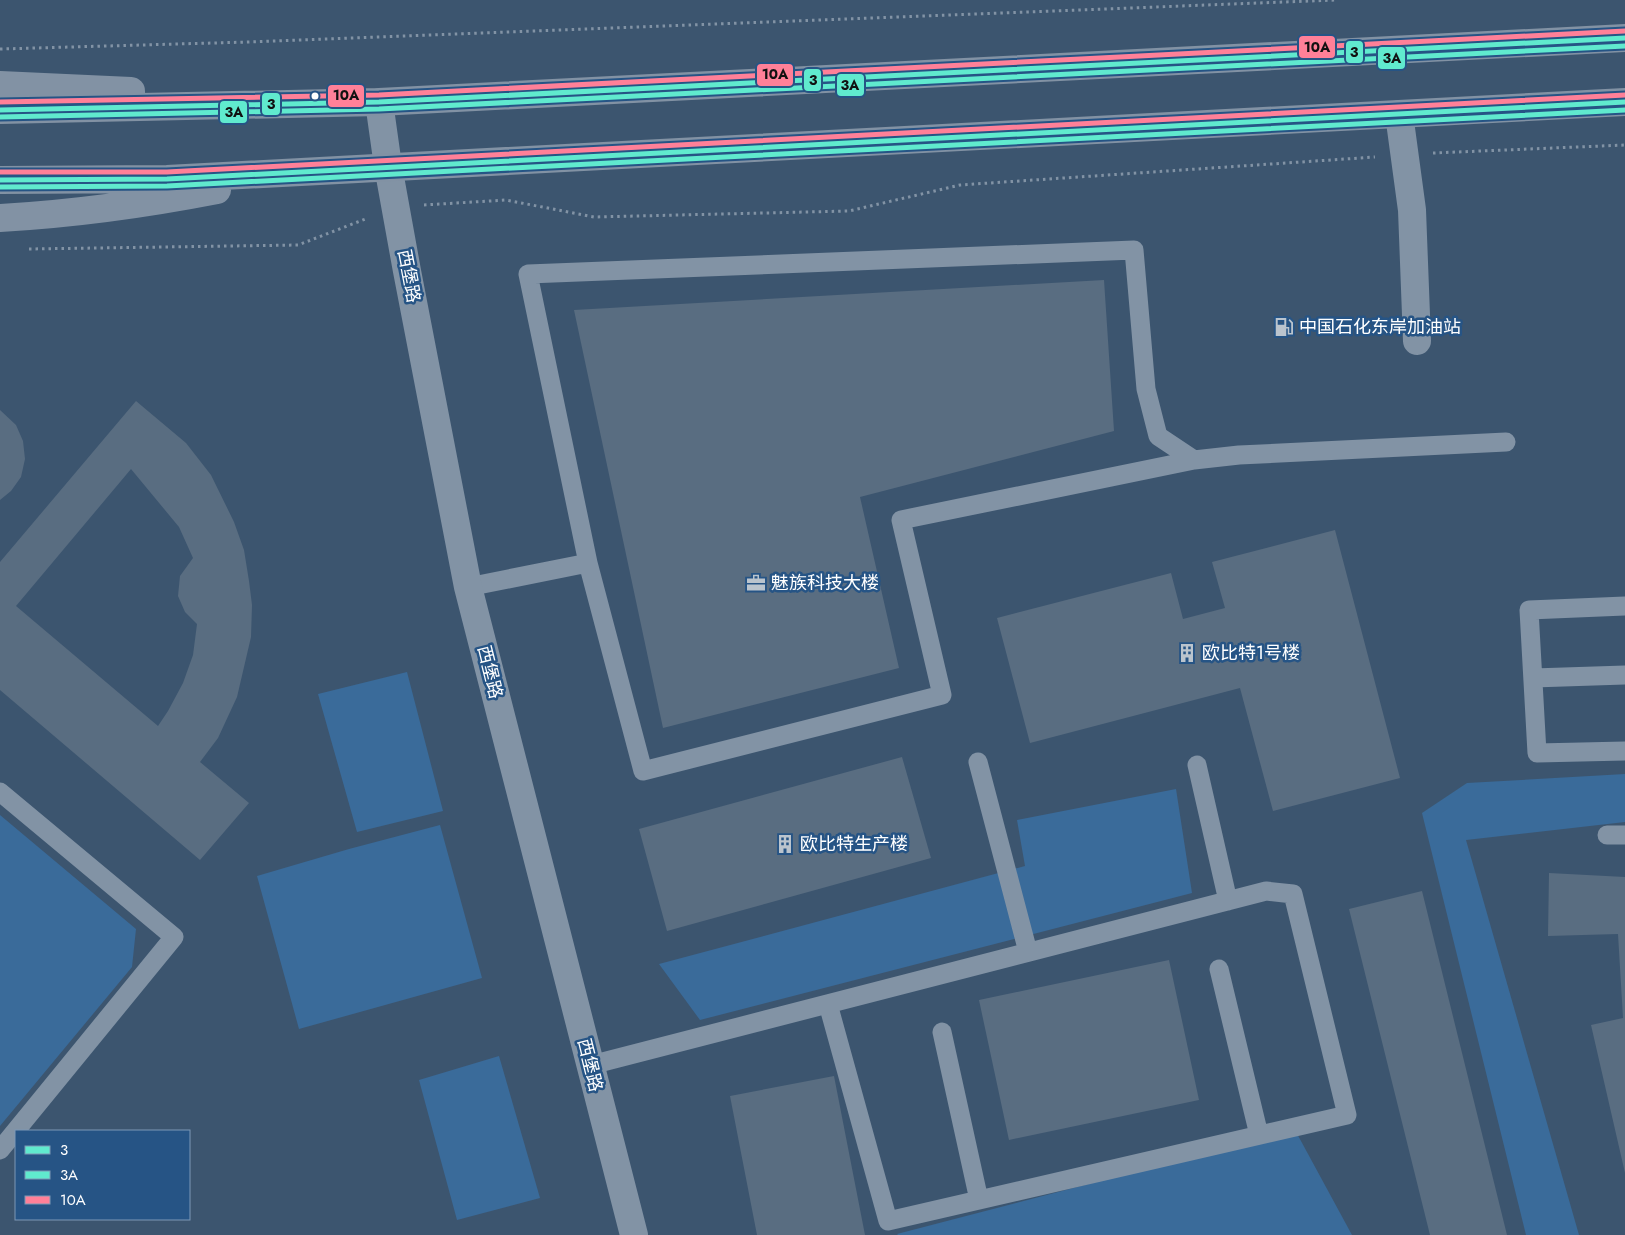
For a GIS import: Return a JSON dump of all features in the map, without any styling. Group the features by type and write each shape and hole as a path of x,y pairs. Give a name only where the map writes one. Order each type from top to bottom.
{"highway":[{"path":"0,110 379,102 1625,38"},
{"path":"0,85 379,102"},
{"path":"0,180 167,179 1625,102"},
{"path":"0,218 40,216 172,199 320,170"}],"street":[{"name":"西堡路","path":"379,102 388,166 468,587 634,1235"},
{"path":"1399,114 1412,210 1417,341"}],"lane":[{"path":"1194,460 1158,436 1146,389 1134,250 528,274 588,563 643,771 942,695 901,520 1194,460 1239,455 1506,442"},
{"path":"468,587 588,563"},
{"path":"1625,606 1529,610 1537,753 1625,751"},
{"path":"1533,678 1625,675"},
{"path":"978,762 1028,952"},
{"path":"1197,766 1228,901"},
{"path":"0,792 174,937 16,1130"},
{"path":"591,1065 1266,891 1293,894 1347,1114 888,1222 828,1004"},
{"path":"1219,968 1259,1135"},
{"path":"942,1032 979,1200"},
{"path":"0,1150 15,1132"}],"path":[{"path":"0,49 248,42 1337,0"},
{"path":"20,249 298,245 396,206 506,200 594,217 849,211 960,185 1404,154 1625,144"}],"shaded area":[{"path":"407,672 443,811 357,832 318,694"},
{"path":"1625,774 1625,822 1466,840 1579,1235 1526,1235 1422,813 1467,783"},
{"path":"1176,789 1192,893 700,1020 659,964 1025,866 1017,820"},
{"path":"0,815 136,929 132,967 0,1126"},
{"path":"440,825 482,978 299,1029 257,876"},
{"path":"499,1056 540,1198 457,1220 419,1080"},
{"path":"1295,1130 1352,1235 897,1234"}],"building":[{"name":"魅族科技大楼","path":"1104,280 1114,431 860,497 899,668 663,728 574,310"},
{"path":"136,401 186,443 211,475 234,522 244,550 252,605 251,637 237,697 218,738 200,762 249,803 200,860 0,690 0,562","holes":["131,469 179,527 193,558 180,576 178,596 185,612 197,624 193,655 183,683 158,726 16,606"]},
{"path":"0,410 16,425 23,441 25,459 21,477 11,491 0,500"},
{"name":"欧比特1号楼","path":"1335,530 1400,778 1273,811 1240,688 1030,743 997,618 1171,573 1183,619 1225,608 1212,562"},
{"name":"欧比特生产楼","path":"902,757 931,858 667,931 639,829"},
{"path":"1549,873 1625,877 1625,1173 1591,1025 1623,1018 1618,934 1548,936"},
{"path":"1422,891 1507,1235 1430,1235 1349,909"},
{"path":"1169,960 1199,1100 1009,1140 979,1000"},
{"path":"834,1076 865,1235 757,1235 730,1096"}],"transit line":[{"name":"10A","path":"0,102 379,95 1625,31"},
{"name":"3","path":"0,110 379,102 1625,38"},
{"name":"3A","path":"0,117 379,109 1625,46"},
{"name":"10A","path":"0,172 167,172 1625,95"},
{"name":"3","path":"0,180 167,179 1625,102"},
{"name":"3A","path":"0,187 167,186 1625,110"}],"place":[{"name":"中国石化东岸加油站","path":"1284,327"},
{"name":"魅族科技大楼","path":"756,583"},
{"name":"欧比特1号楼","path":"1187,653"},
{"name":"欧比特生产楼","path":"785,844"}]}
